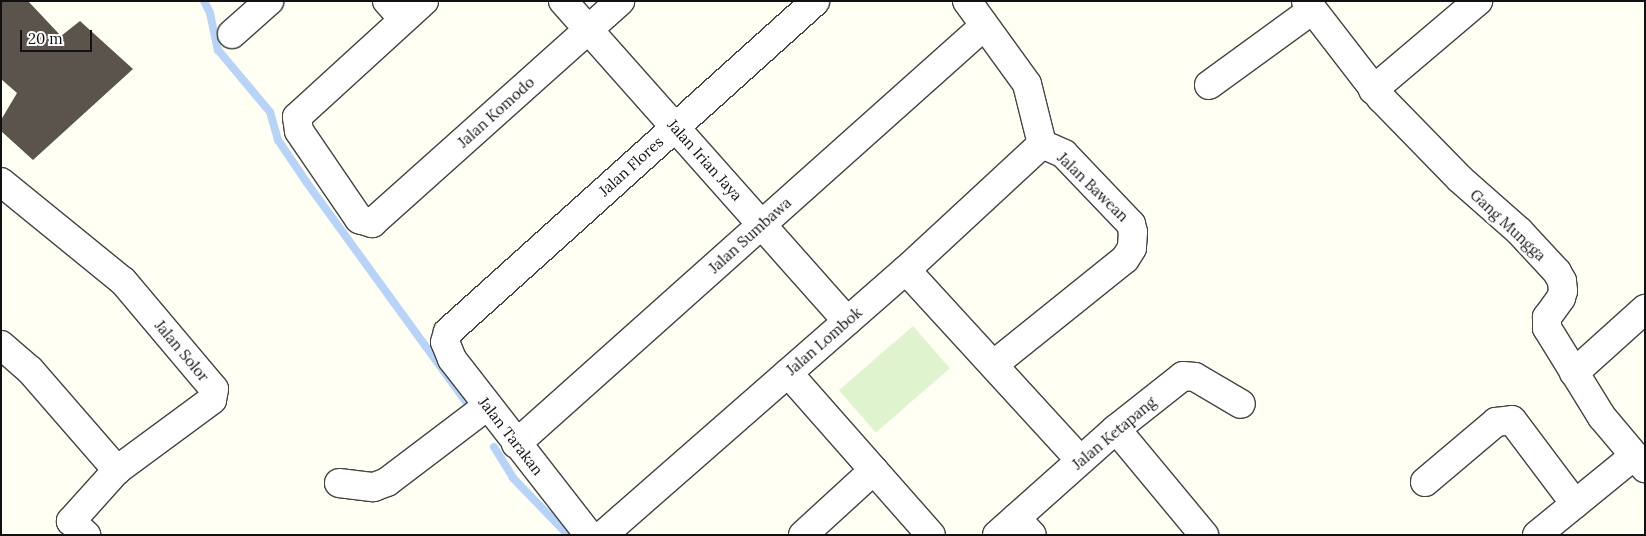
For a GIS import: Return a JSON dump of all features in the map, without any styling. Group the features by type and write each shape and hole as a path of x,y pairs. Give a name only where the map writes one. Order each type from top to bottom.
{"street":[{"path":"232,34 269,1"},
{"path":"395,10 424,1"},
{"name":"Jalan Irian Jaya","path":"563,1 763,224 846,321"},
{"name":"Jalan Komodo","path":"395,10 297,117 298,131 359,219 372,223 620,1"},
{"name":"Jalan Flores","path":"448,332 814,1"},
{"name":"Jalan Bawean","path":"967,1 1027,84 1042,144 1064,154 1131,224 1134,240 1125,259 1116,268 993,365"},
{"path":"1373,90 1478,1"},
{"path":"1209,85 1309,6"},
{"name":"Gang Mungga","path":"1309,6 1373,90 1460,179 1519,231 1557,272 1562,281 1561,298 1546,323 1602,417 1639,462"},
{"name":"Jalan Sumbawa","path":"516,444 984,26"},
{"name":"Jalan Lombok","path":"603,535 906,270 1042,144"},
{"name":"Jalan Solor","path":"1,182 123,281 214,389 212,400 117,470 78,528"},
{"path":"906,270 1080,460"},
{"path":"1574,372 1645,309"},
{"name":"Jalan Tarakan","path":"448,332 445,342 447,351 516,444 589,535"},
{"path":"1,345 30,370 117,470"},
{"path":"788,373 931,535"},
{"name":"Jalan Ketapang","path":"1015,529 1080,460 1183,376 1195,377 1241,404"},
{"path":"339,483 374,486 387,482 487,406"},
{"path":"1424,482 1496,422 1512,420 1575,504"},
{"path":"1116,429 1204,535"},
{"path":"1537,535 1575,504 1639,462"},
{"path":"803,535 874,470"}],"green space":[{"path":"913,326 950,368 876,433 839,390"}],"building":[{"path":"1,1 28,1 61,36 80,21 133,69 33,160 1,131 1,120 17,93 1,79"}],"waterway":[{"path":"204,1 210,13 218,50 270,112 278,140 307,183 471,409"},
{"path":"494,447 513,478 568,535"}]}
